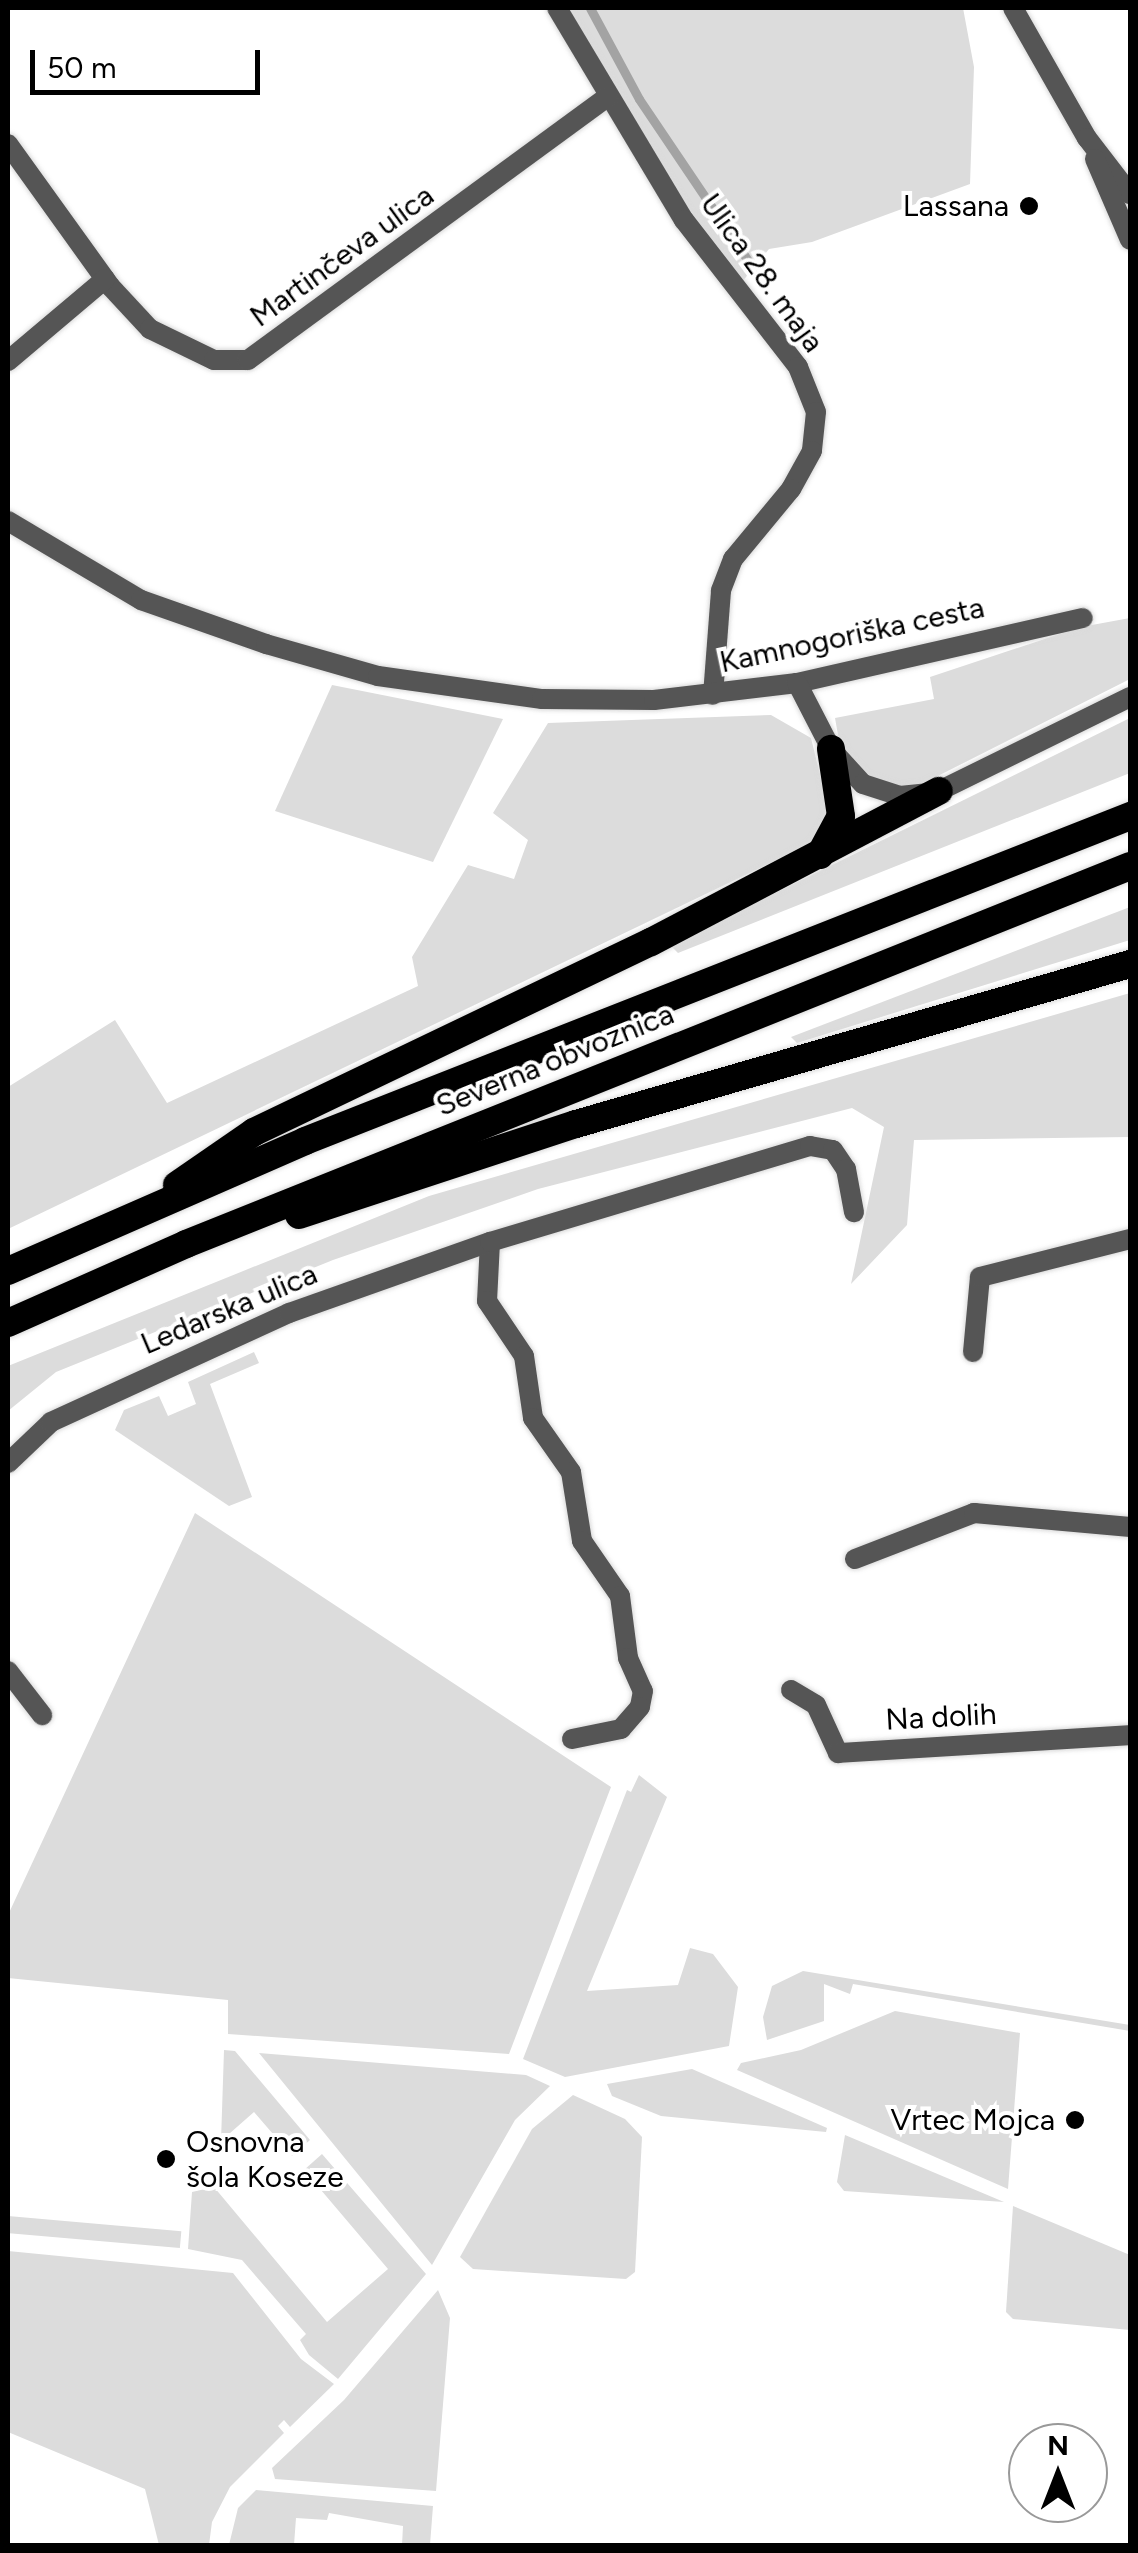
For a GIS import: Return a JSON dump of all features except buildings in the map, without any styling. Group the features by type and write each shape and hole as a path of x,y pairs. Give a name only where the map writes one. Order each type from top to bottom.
{"highway":[{"path":"820,855 841,816 832,748"},
{"path":"150,1207 254,1132 820,855 939,792"},
{"name":"Severna obvoznica","path":"8,1271 150,1207 1130,816"},
{"name":"Severna obvoznica","path":"8,1323 186,1244 1130,866"},
{"path":"186,1244 1130,964"}],"street":[{"name":"Ulica 28. maja","path":"557,8 684,220 798,367 816,412 812,451 791,489 734,559 721,591 713,695"},
{"path":"1013,8 1088,138 1130,194"},
{"name":"Martinčeva ulica","path":"8,144 106,279 150,328 214,360 248,360 608,97"},
{"path":"1088,138 1130,240"},
{"path":"8,360 106,279"},
{"name":"Kamnogoriška cesta","path":"8,522 141,600 378,676 542,698 713,695 797,683 1082,618"},
{"path":"797,683 832,748 876,792 939,792 1130,697"},
{"name":"Ledarska ulica","path":"8,1463 51,1422 290,1313 490,1242 810,1146 833,1150 846,1169 854,1212"},
{"path":"974,1352 980,1277 1130,1239"},
{"path":"490,1242 487,1301 524,1356 533,1418 571,1472 582,1540 620,1596 628,1658 643,1690 637,1712 621,1730 572,1739"},
{"path":"854,1559 974,1513 1130,1528"},
{"path":"8,1671 42,1714"},
{"name":"Na dolih","path":"791,1690 816,1706 838,1754 1130,1736"}],"shaded area":[{"path":"557,8 963,8 974,67 970,184 812,242 769,249 737,288"},
{"path":"1130,618 1130,679 918,786 878,787 841,752 835,718 934,699 930,677 1081,627"},
{"path":"332,685 503,719 433,862 275,811"},
{"path":"771,715 811,738 828,807 818,840 8,1229 8,1087 115,1020 167,1103 418,986 412,957 468,865 514,879 528,840 493,813 548,723"},
{"path":"1130,718 1130,773 678,953 670,945"},
{"path":"1130,907 1130,940 797,1043 791,1037"},
{"path":"1130,993 1130,1137 914,1140 907,1225 851,1284 884,1127 852,1108 538,1189 333,1260 56,1372 8,1411 8,1366 429,1196"},
{"path":"254,1352 259,1363 210,1384 252,1497 229,1506 115,1430 124,1410 159,1396 168,1416 196,1404 188,1382"},
{"path":"195,1513 611,1787 509,2054 228,2034 228,2000 8,1978 8,1915"},
{"path":"639,1775 667,1797 587,1991 678,1985 690,1948 713,1954 738,1987 729,2046 565,2077 523,2059 627,1790 631,1792"},
{"path":"803,1971 1130,2025 1130,2031 853,1984 850,1994 824,1984 824,2021 767,2040 763,2017 772,1986"},
{"path":"895,2011 1020,2033 1008,2189 737,2070 741,2063 801,2050"},
{"path":"224,2050 235,2051 310,2140 292,2156 254,2112 221,2141"},
{"path":"259,2053 526,2075 550,2086 515,2120 432,2265"},
{"path":"692,2069 827,2128 826,2132 661,2116 612,2096 607,2084"},
{"path":"573,2095 625,2119 642,2137 635,2272 626,2279 473,2269 460,2257 532,2129"},
{"path":"845,2135 1004,2202 844,2191 837,2182"},
{"path":"322,2154 426,2274 338,2379 309,2355 300,2340 306,2334 242,2260 188,2249 192,2192 214,2187 327,2322 388,2269 304,2170"},
{"path":"1013,2206 1130,2255 1130,2330 1013,2319 1006,2312"},
{"path":"8,2216 181,2231 180,2248 8,2233"},
{"path":"8,2251 233,2273 301,2359 334,2384 290,2427 284,2420 278,2426 284,2433 230,2487 212,2522 209,2545 159,2545 145,2489 8,2432"},
{"path":"438,2290 450,2318 436,2491 275,2479 272,2468 344,2400"},
{"path":"256,2490 433,2506 430,2545 402,2545 403,2526 329,2513 327,2520 296,2518 294,2545 229,2545 238,2508"}],"waterway":[{"path":"590,8 639,99 759,277"}],"place":[{"name":"Lassana","path":"1029,206"},
{"name":"Vrtec Mojca","path":"1075,2120"},
{"name":"Osnovna šola Koseze","path":"166,2159"}]}
